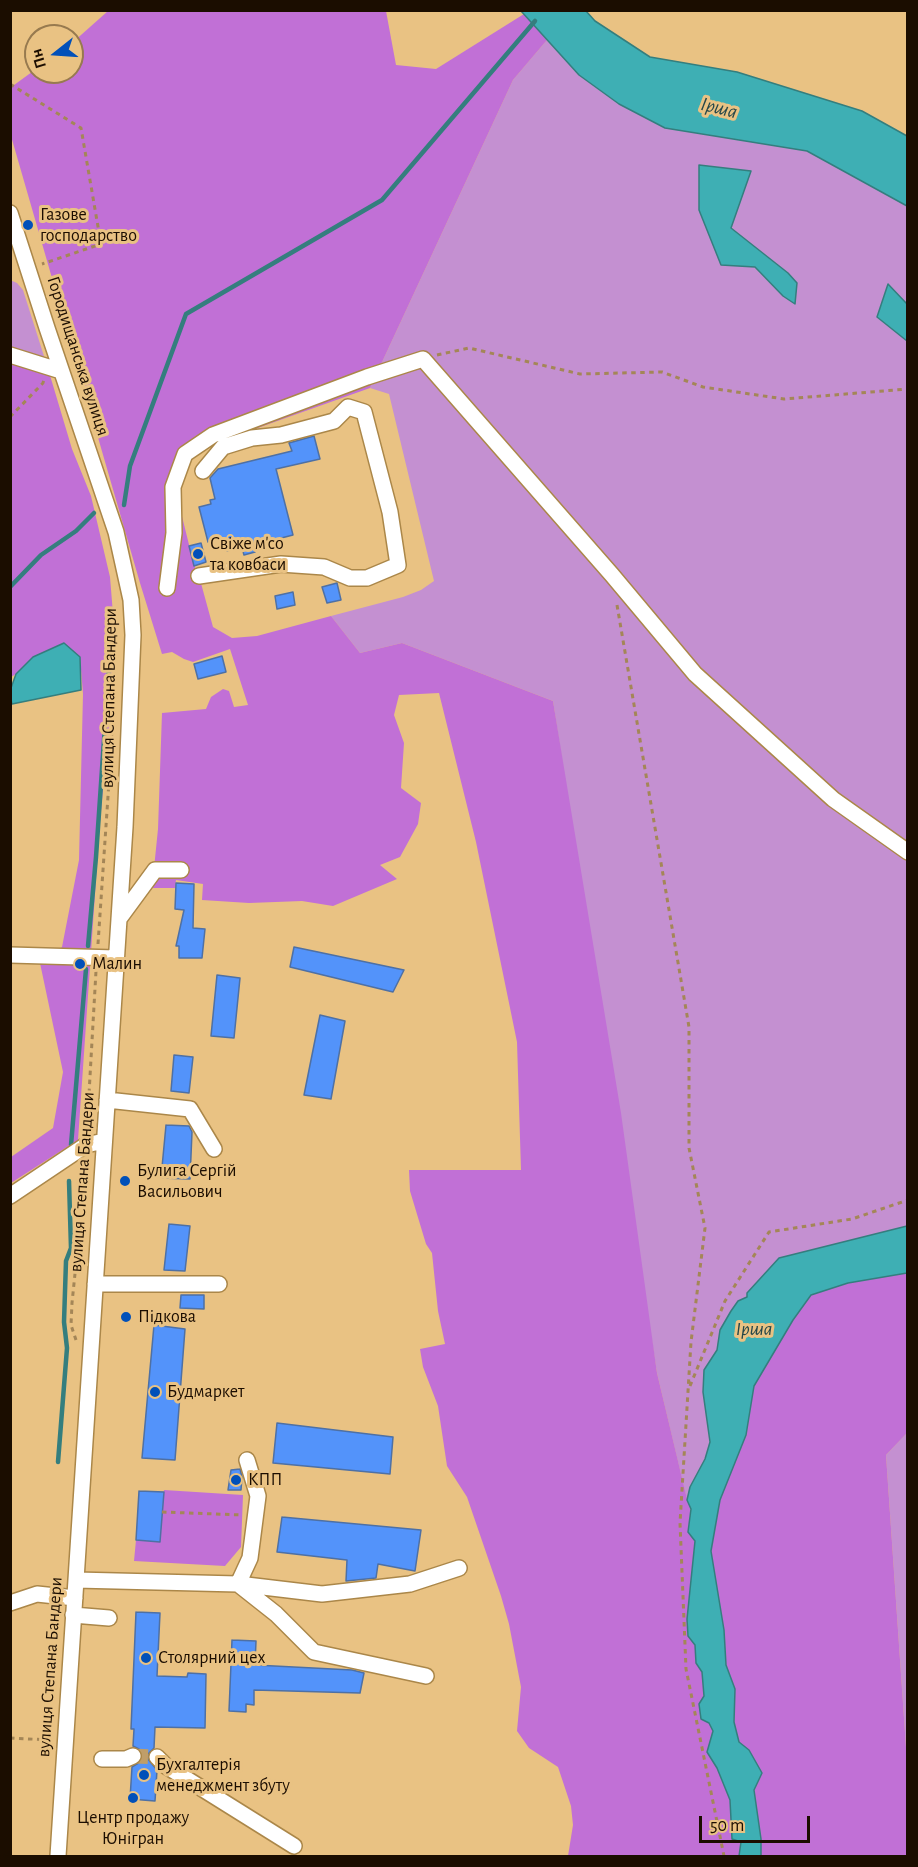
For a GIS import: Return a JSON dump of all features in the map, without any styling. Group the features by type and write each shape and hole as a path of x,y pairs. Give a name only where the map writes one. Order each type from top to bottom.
{"street":[{"name":"Городищанська вулиця","path":"10,213 110,512"},
{"path":"10,355 61,371"},
{"path":"167,588 174,533 173,487 185,454 213,435 367,377 423,359 612,575 695,674 833,800 908,852"},
{"path":"199,576 280,564 324,567 350,578 367,578 399,565 390,512 364,412 348,407 334,421 281,435 252,438 223,447 203,471"},
{"name":"вулиця Степана Бандери","path":"58,1857 125,826 134,635 127,576 110,512"},
{"path":"119,919 154,870 181,870"},
{"path":"10,955 116,958"},
{"path":"107,1100 190,1109 214,1149"},
{"path":"10,1196 86,1145 104,1141"},
{"path":"95,1284 219,1284"},
{"path":"238,1584 247,1553 249,1506 247,1460"},
{"path":"76,1580 238,1584 322,1594 410,1584 459,1568"},
{"path":"238,1584 276,1614 314,1652 426,1676"},
{"path":"10,1604 37,1594"},
{"path":"10,1597 37,1594 75,1598"},
{"path":"74,1615 109,1618"},
{"path":"102,1759 130,1760"},
{"path":"160,1763 294,1846"}],"path":[{"path":"10,84 81,128 100,244 28,268"},
{"path":"423,359 469,348 580,374 662,372 703,387 784,399 908,389"},
{"path":"10,417 43,383 45,366"},
{"path":"619,615 689,1027 689,1148 705,1228 691,1342 680,1523 686,1669 724,1857"},
{"path":"84,1206 97,957 111,752 116,622"},
{"path":"688,1390 725,1301 769,1232 852,1219 908,1200"},
{"path":"76,1344 71,1325 72,1303 76,1264 84,1241"},
{"path":"162,1512 249,1506"},
{"path":"10,1738 50,1740"}],"shaded area":[{"path":"108,11 386,11 396,65 436,69 524,14 547,40 513,80 370,388 207,446 190,461 177,496 194,565 213,627 232,638 257,636 331,616 360,653 402,643 553,701 621,1113 657,1373 687,1499 691,1506 688,1532 695,1541 687,1619 688,1636 695,1645 696,1663 702,1672 704,1697 709,1723 713,1731 707,1752 717,1768 730,1800 731,1815 741,1842 739,1856 568,1856 573,1825 571,1806 558,1767 529,1748 517,1731 521,1687 509,1624 467,1497 447,1466 438,1406 423,1367 420,1349 445,1344 438,1311 432,1253 426,1244 410,1191 409,1170 521,1170 517,1042 476,842 439,693 399,695 394,715 404,743 401,788 421,803 418,824 400,857 380,865 397,879 333,906 302,901 249,903 202,900 203,884 176,880 175,888 152,888 158,829 162,713 206,709 211,697 223,689 229,691 234,707 248,705 230,649 193,662 172,652 162,654 11,136 10,88 24,78 24,84 84,84 84,32"},
{"path":"547,40 579,75 619,104 665,128 807,151 907,206 907,304 888,285 877,317 908,341 907,1226 865,1237 747,1297 720,1330 717,1350 704,1370 710,1442 705,1459 690,1487 687,1500 657,1373 553,701 402,643 360,653 331,616 403,597 421,590 434,581 389,394 370,388 513,80","holes":["750,171 731,228 788,273 795,303 783,296 699,210"]},
{"path":"10,280 17,283 23,290 49,372 11,362"},
{"path":"11,362 49,372 72,449 91,496 110,577 113,614 112,692 100,822 78,1140 11,1183 11,1157 53,1128 63,1072 40,963 62,947 79,860 83,694 80,657 33,657 11,677"},
{"path":"907,1273 907,1433 886,1455 907,1762 907,1856 761,1856 754,1790 762,1773 749,1750 739,1742 734,1722 735,1689 726,1665 724,1630 711,1551 720,1500 746,1435 754,1386 793,1320 811,1295 848,1283"},
{"path":"907,1433 907,1762 886,1455"},
{"path":"164,1490 243,1495 241,1547 225,1566 134,1561 136,1540 160,1542"}],"water":[{"name":"Ірша","path":"521,11 586,11 595,21 650,57 737,72 862,111 907,136 907,206 807,151 665,128 619,104 579,75"},
{"path":"699,165 751,171 731,228 788,273 797,283 795,304 783,296 755,267 721,265 699,210"},
{"path":"888,284 907,304 907,341 877,317"},
{"path":"64,643 80,657 81,690 12,704 11,688 16,674 33,657"},
{"name":"Ірша","path":"907,1226 907,1273 848,1283 811,1295 793,1320 754,1386 746,1435 720,1500 711,1551 724,1630 726,1665 735,1689 734,1722 739,1742 749,1750 762,1773 754,1790 761,1856 739,1856 741,1842 732,1839 730,1800 717,1768 707,1752 713,1731 709,1723 701,1719 699,1704 704,1696 702,1672 696,1663 695,1645 688,1636 687,1619 695,1541 688,1532 691,1509 687,1500 690,1487 705,1459 710,1442 703,1392 704,1370 717,1350 720,1330 731,1311 738,1301 747,1297 747,1293 779,1258"}],"building":[{"path":"314,436 320,459 276,469 293,535 254,545 255,552 244,555 242,548 227,551 224,538 208,542 199,507 211,504 210,500 215,499 210,478 218,469 292,451 289,443"},
{"name":"Свіже м'со та ковбаси","path":"201,543 206,562 194,566 189,546"},
{"path":"337,583 341,600 327,603 322,587"},
{"path":"293,592 295,605 277,609 275,596"},
{"path":"222,656 226,672 198,679 194,664"},
{"path":"176,883 194,884 193,928 205,929 202,958 179,958 179,946 176,946 184,910 175,909"},
{"path":"294,947 404,970 393,992 290,967"},
{"path":"217,975 240,978 234,1038 211,1036"},
{"path":"320,1015 345,1021 331,1099 304,1095"},
{"path":"174,1055 193,1057 189,1093 171,1091"},
{"path":"166,1125 189,1126 192,1132 190,1179 161,1178"},
{"path":"169,1224 190,1226 185,1271 164,1270"},
{"path":"181,1295 204,1295 204,1309 180,1308"},
{"path":"154,1325 185,1329 175,1460 142,1458"},
{"path":"277,1423 393,1437 390,1474 273,1463"},
{"name":"КПП","path":"240,1469 241,1490 228,1490 231,1470"},
{"path":"139,1491 164,1492 160,1542 136,1540"},
{"path":"282,1517 421,1530 415,1571 378,1564 376,1578 346,1581 347,1560 277,1552"},
{"path":"136,1612 160,1613 157,1676 187,1677 188,1673 206,1674 205,1728 155,1727 154,1748 148,1754 148,1759 157,1770 155,1801 130,1799 132,1767 143,1757 139,1749 133,1746 134,1729 131,1729"},
{"path":"232,1640 256,1641 255,1665 352,1670 364,1673 360,1693 254,1690 254,1705 246,1704 246,1712 229,1711"}],"waterway":[{"path":"124,505 130,466 186,314 382,200 535,21"},
{"path":"10,587 41,555 76,531 94,513"},
{"path":"88,946 109,667"},
{"path":"71,1145 86,969"},
{"path":"58,1462 67,1348 64,1322 66,1261 71,1248 69,1181"}],"tunnel":[{"path":"133,1756 157,1757"}],"place":[{"name":"Газове господарство","path":"28,225"},
{"name":"Свіже м'со та ковбаси","path":"198,554"},
{"name":"Малин","path":"80,964"},
{"name":"Булига Сергій Васильович","path":"125,1181"},
{"name":"Підкова","path":"126,1317"},
{"name":"Будмаркет","path":"155,1392"},
{"name":"КПП","path":"236,1480"},
{"name":"Столярний цех","path":"146,1658"},
{"name":"Бухгалтерія менеджмент збуту","path":"144,1775"},
{"name":"Центр продажу Юнігран","path":"133,1798"}]}
